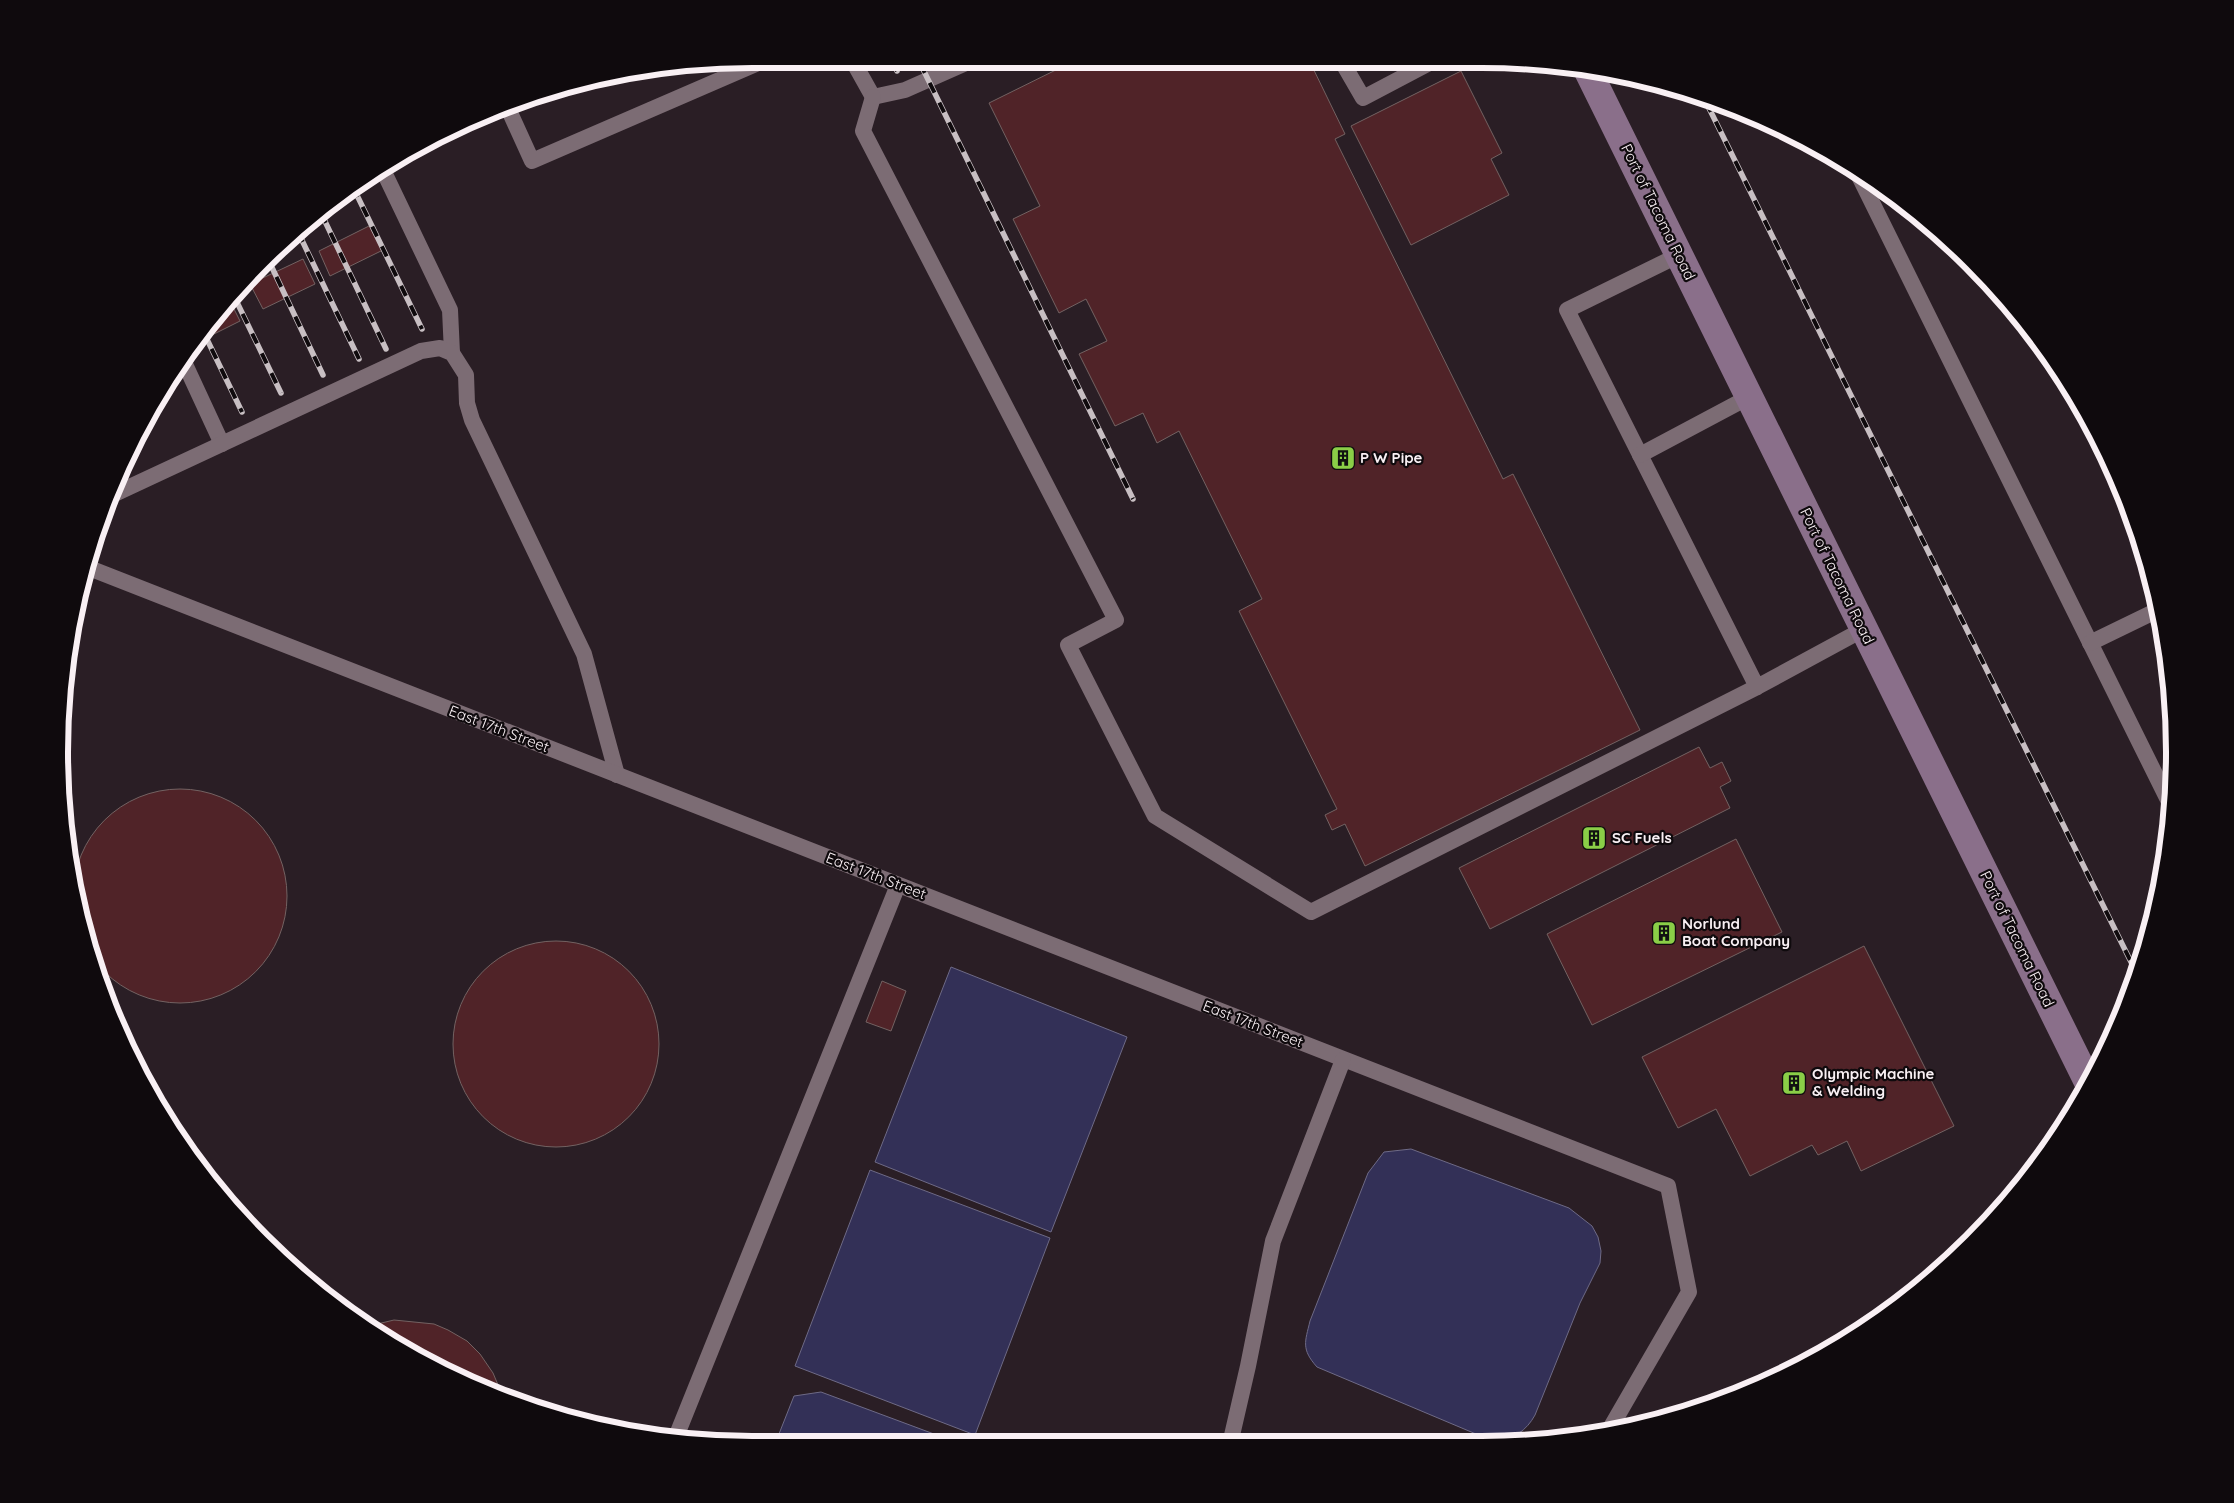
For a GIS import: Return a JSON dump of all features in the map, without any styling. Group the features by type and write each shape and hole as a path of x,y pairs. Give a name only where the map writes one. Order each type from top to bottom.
{"main road":[{"name":"Port of Tacoma Road","path":"1591,76 2085,1075"}],"lane":[{"path":"510,112 532,161 746,68"},
{"path":"857,68 873,96 863,130 1116,620 1068,645 1155,816 1311,912 1758,687 1864,629"},
{"path":"873,96 905,90 953,68"},
{"path":"1346,68 1363,98 1420,68"},
{"path":"385,174 450,310 452,353 466,376 467,403 472,420 584,654 617,775"},
{"path":"1862,182 2165,794"},
{"path":"1679,255 1567,310 1758,687"},
{"path":"119,492 421,352 440,348 452,353"},
{"path":"186,367 222,444"},
{"path":"1640,455 1749,397"},
{"name":"East 17th Street","path":"92,569 1668,1186 1689,1292 1614,1422"},
{"path":"2090,643 2152,613"},
{"path":"678,1431 898,885"},
{"path":"1232,1436 1273,1241 1343,1060"}],"shaded area":[{"path":"951,967 1127,1037 1051,1232 875,1162"},
{"path":"1411,1149 1569,1208 1592,1226 1598,1237 1601,1251 1600,1263 1580,1303 1535,1415 1524,1430 1517,1434 1481,1436 1317,1367 1308,1355 1306,1340 1310,1321 1368,1173 1384,1152"},
{"path":"870,1170 1050,1238 975,1435 795,1366"},
{"path":"821,1392 937,1436 778,1436 794,1396"}],"building":[{"name":"P W Pipe","path":"1060,68 1313,68 1345,134 1335,139 1503,479 1513,474 1640,730 1365,866 1345,824 1332,830 1325,815 1337,809 1239,611 1262,599 1179,431 1157,443 1143,413 1115,426 1079,354 1107,341 1086,299 1059,313 1013,219 1040,206 989,103"},
{"path":"1461,71 1502,153 1491,159 1509,195 1411,245 1351,126"},
{"path":"371,225 383,250 330,276 319,251"},
{"path":"303,259 315,284 263,309 251,286 255,281"},
{"path":"233,306 240,321 207,337"},
{"name":"SC Fuels","path":"1699,747 1710,768 1722,762 1731,781 1720,787 1730,808 1490,929 1459,868"},
{"path":"180,789 201,791 221,797 239,807 256,820 269,837 279,855 286,886 285,917 279,937 269,955 256,972 239,985 221,995 201,1001 180,1003 159,1001 139,995 105,972 91,929 78,866 81,855 91,837 112,813 139,797 159,791"},
{"name":"Norlund Boat Company","path":"1736,839 1782,932 1592,1025 1547,934"},
{"path":"556,941 586,945 605,953 629,971 647,995 655,1014 659,1044 655,1074 647,1093 629,1117 605,1135 586,1143 556,1147 526,1143 507,1135 483,1117 465,1093 457,1074 453,1044 457,1014 465,995 483,971 507,953 526,945"},
{"name":"Olympic Machine & Welding","path":"1864,946 1954,1126 1861,1171 1847,1141 1818,1155 1812,1145 1750,1176 1716,1109 1678,1128 1642,1057"},
{"path":"882,981 906,991 891,1031 866,1022"},
{"path":"394,1320 434,1324 448,1330 467,1341 480,1354 493,1373 499,1386 449,1365 409,1344 377,1324"}],"railway":[{"path":"922,68 1133,499"},
{"path":"1708,106 2132,964"},
{"path":"356,194 422,329"},
{"path":"324,218 386,349"},
{"path":"301,237 359,359"},
{"path":"271,265 323,375"},
{"path":"237,301 281,393"},
{"path":"207,338 242,412"}],"place":[{"name":"P W Pipe","path":"1343,458"},
{"name":"SC Fuels","path":"1594,838"},
{"name":"Norlund Boat Company","path":"1664,933"},
{"name":"Olympic Machine & Welding","path":"1794,1083"}]}
